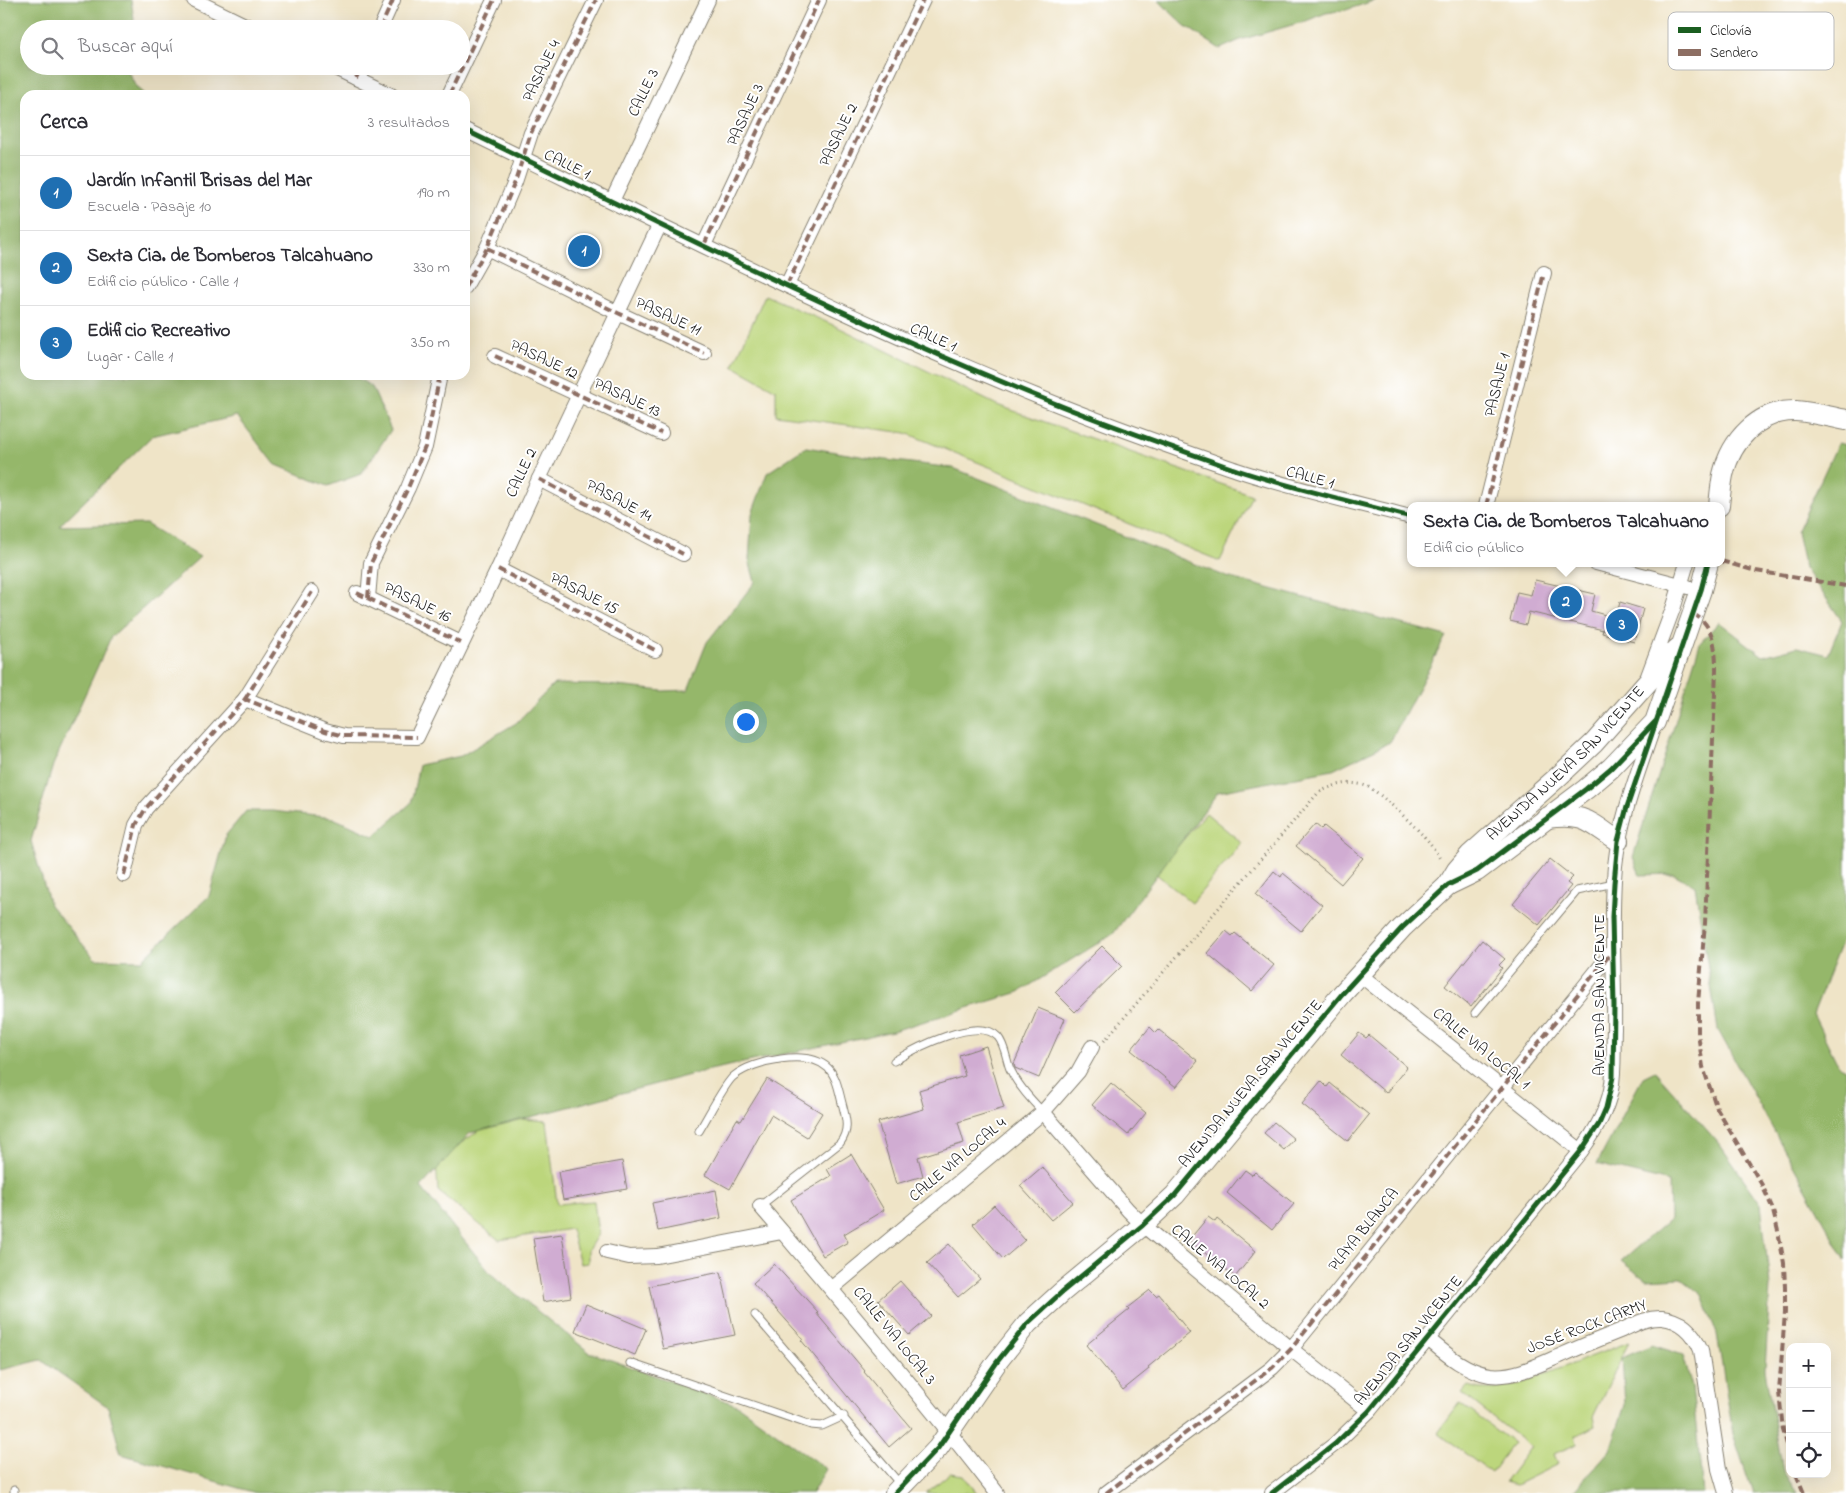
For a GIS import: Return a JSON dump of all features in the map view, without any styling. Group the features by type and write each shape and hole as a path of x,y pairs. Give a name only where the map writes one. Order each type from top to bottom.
{"street":[{"path":"384,20 393,0"},
{"path":"470,51 494,0"},
{"name":"PASAJE 4","path":"470,278 487,248 515,182 531,133 596,0"},
{"name":"CALLE 3","path":"612,201 708,0"},
{"name":"PASAJE 3","path":"704,245 819,0"},
{"name":"PASAJE 2","path":"787,285 924,0"},
{"path":"195,1 234,20"},
{"path":"363,75 384,90"},
{"path":"451,90 458,75"},
{"name":"CALLE 1","path":"470,132 787,285 954,361 1039,397 1113,426 1240,471 1407,516"},
{"name":"CALLE 2","path":"245,699 325,731 344,736 417,737 660,224"},
{"name":"PASAJE 11","path":"487,248 704,353"},
{"name":"PASAJE 1","path":"1487,502 1544,272"},
{"name":"PASAJE 12","path":"495,356 579,395"},
{"name":"PASAJE 16","path":"439,380 425,447 408,488 371,564 363,596 461,643"},
{"name":"PASAJE 13","path":"579,395 661,433"},
{"path":"1720,502 1723,474 1728,460 1742,436 1758,422 1780,413 1794,411 1846,420"},
{"name":"PASAJE 14","path":"539,479 683,554"},
{"path":"1612,567 1701,590"},
{"path":"1643,688 1655,660 1685,567"},
{"name":"AVENIDA SAN VICENTE","path":"1272,1493 1336,1444 1369,1411 1581,1151 1599,1124 1611,1090 1613,1064 1612,917 1618,841 1627,807 1701,590 1707,567"},
{"name":"PASAJE 15","path":"498,569 654,650"},
{"path":"124,875 136,825 146,808 245,699 312,592"},
{"name":"AVENIDA NUEVA SAN VICENTE","path":"1448,885 1456,870 1470,855 1560,776 1594,743 1684,641"},
{"name":"AVENIDA NUEVA SAN VICENTE","path":"899,1489 928,1460 997,1362 1028,1323 1062,1292 1143,1225 1175,1195 1359,974 1402,928 1448,885 1477,871 1586,789 1610,768 1655,722"},
{"path":"1546,818 1566,816 1581,818 1618,841"},
{"name":"PLAYA BLANCA","path":"1106,1493 1272,1368 1291,1349 1613,951"},
{"name":"CALLE VIA LOCAL 1","path":"1359,974 1581,1151"},
{"name":"CALLE VIA LOCAL 4","path":"832,1288 1043,1112 1078,1072 1092,1047"},
{"name":"CALLE VIA LOCAL 2","path":"1043,1112 1143,1225 1291,1349 1369,1411"},
{"name":"CALLE VIA LOCAL 3","path":"760,1206 832,1288 950,1431 997,1493"},
{"path":"607,1252 629,1257 657,1256 782,1232"},
{"name":"JOSÉ ROCK CARMY","path":"1428,1339 1470,1369 1492,1375 1504,1375 1528,1369 1643,1321 1663,1318 1683,1325 1694,1336 1701,1350 1718,1469 1726,1493"}],"lane":[{"path":"1475,1013 1577,891 1614,883"},
{"path":"894,1061 914,1049 951,1035 967,1031 990,1032 999,1038 1010,1069 1022,1090 1043,1112"},
{"path":"699,1131 732,1076 754,1064 782,1058 815,1061 829,1069 836,1083 846,1118 847,1126 844,1138 760,1206"},
{"path":"755,1315 844,1416 899,1489"},
{"path":"630,1363 811,1424 822,1426 844,1416"}],"path":[{"path":"1092,1047 1104,1042 1112,1034 1318,793 1331,786 1337,784 1357,784 1376,791 1430,842 1441,861 1448,885"}],"green space":[{"path":"0,0 131,0 134,20 20,20 20,75 130,75 139,90 20,90 20,380 361,380 372,387 391,430 361,474 328,486 274,464 237,416 152,436 59,526 146,524 200,557 111,637 53,765 31,841 50,905 95,959 142,960 209,896 226,835 246,811 272,811 333,818 374,836 411,803 419,765 461,756 516,723 554,684 608,685 663,691 688,690 707,642 755,582 749,560 752,514 767,473 806,447 878,459 953,468 1227,577 1446,636 1390,742 1333,770 1218,792 1113,934 1019,992 893,1031 705,1071 470,1133 421,1187 491,1274 589,1352 737,1405 826,1469 812,1493 256,1493 121,1454 108,1407 41,1360 0,1370"},
{"path":"1158,0 1376,0 1346,10 1326,13 1306,21 1240,40 1220,49 1184,25"},
{"path":"765,295 842,329 997,405 1252,495 1220,561 906,433 776,415 776,390 733,366"},
{"path":"1838,443 1846,445 1846,930 1813,1014 1838,1065 1846,1069 1846,1261 1718,1030 1695,886 1674,874 1640,875 1633,857 1700,643 1719,622 1763,656 1797,647 1828,655 1842,621 1805,568 1797,532"},
{"path":"1206,813 1242,843 1192,903 1155,873"},
{"path":"1655,1071 1720,1145 1761,1204 1770,1286 1765,1370 1783,1471 1797,1493 1753,1493 1733,1434 1717,1334 1702,1295 1681,1278 1646,1280 1621,1261 1670,1219 1669,1182 1597,1164 1643,1077"},
{"path":"498,1117 547,1121 557,1204 594,1201 598,1234 588,1250 588,1263 580,1264 571,1229 499,1240 438,1191 436,1161"},
{"path":"1629,1342 1593,1417 1595,1426 1575,1436 1577,1444 1554,1454 1558,1464 1516,1485 1505,1482 1531,1447 1462,1393 1468,1386 1494,1389 1517,1385"},
{"path":"1652,1345 1683,1355 1692,1387 1703,1493 1572,1493 1610,1450 1625,1405 1622,1358"},
{"path":"1460,1403 1513,1443 1491,1473 1438,1433"},
{"path":"950,1473 963,1475 977,1493 926,1493"}],"building":[{"path":"1535,580 1595,594 1591,611 1616,618 1620,602 1643,609 1634,642 1602,633 1603,630 1529,612 1526,625 1510,621 1517,592 1531,595"},
{"path":"1315,824 1321,829 1324,826 1363,858 1341,884 1296,846"},
{"path":"1550,859 1573,877 1567,883 1571,886 1539,925 1513,904"},
{"path":"1274,871 1281,877 1283,873 1322,905 1301,931 1256,894"},
{"path":"1226,931 1232,936 1235,933 1274,965 1252,991 1207,953"},
{"path":"1482,940 1505,959 1499,965 1502,968 1471,1007 1445,986"},
{"path":"1102,946 1122,966 1075,1012 1055,992"},
{"path":"1038,1008 1065,1019 1039,1078 1015,1068 1014,1064"},
{"path":"1150,1027 1156,1033 1159,1030 1198,1061 1176,1087 1131,1050"},
{"path":"1359,1033 1366,1038 1369,1035 1407,1067 1386,1093 1341,1055"},
{"path":"986,1046 1004,1108 958,1122 964,1143 918,1157 923,1176 896,1184 878,1122 924,1109 919,1090 965,1076 959,1055"},
{"path":"767,1079 822,1113 807,1137 771,1115 730,1189 705,1175 737,1119 741,1121"},
{"path":"1321,1081 1327,1087 1330,1083 1369,1115 1348,1141 1302,1104"},
{"path":"1111,1083 1146,1113 1128,1135 1092,1105"},
{"path":"1274,1122 1294,1139 1284,1150 1264,1133"},
{"path":"851,1154 884,1210 844,1234 848,1242 823,1256 791,1200 831,1176 827,1169"},
{"path":"622,1161 627,1189 563,1200 558,1172"},
{"path":"1042,1167 1073,1202 1051,1220 1020,1186"},
{"path":"1245,1170 1252,1175 1255,1172 1294,1204 1272,1230 1227,1193"},
{"path":"716,1190 721,1218 658,1231 652,1203"},
{"path":"994,1205 1025,1240 1003,1259 973,1224"},
{"path":"1208,1217 1215,1222 1217,1219 1256,1251 1235,1277 1189,1240"},
{"path":"562,1234 571,1297 543,1302 533,1238"},
{"path":"949,1244 980,1279 958,1297 927,1263"},
{"path":"774,1264 818,1312 816,1313 911,1428 889,1447 801,1340 803,1339 753,1283"},
{"path":"721,1272 735,1335 663,1349 649,1286"},
{"path":"900,1281 931,1316 909,1335 878,1300"},
{"path":"1150,1290 1156,1296 1159,1294 1190,1333 1123,1390 1086,1345"},
{"path":"586,1304 646,1329 635,1355 575,1331"}],"marked path":[{"path":"384,20 393,0"},
{"path":"470,51 494,0"},
{"path":"470,278 487,248 515,182 531,133 596,0"},
{"path":"704,245 819,0"},
{"path":"787,285 923,0"},
{"path":"451,90 458,75"},
{"path":"487,248 704,353"},
{"path":"1487,502 1544,273"},
{"path":"495,356 661,433"},
{"path":"368,598 371,563 408,488 425,447 439,380"},
{"path":"539,479 683,554"},
{"path":"1725,562 1756,571 1846,586"},
{"path":"498,569 655,650"},
{"path":"245,699 312,592"},
{"path":"357,593 461,643"},
{"path":"1693,614 1700,618 1710,631 1714,646 1716,670 1705,923 1698,1003 1698,1034 1703,1067 1717,1109 1762,1185 1772,1207 1778,1231 1784,1263 1785,1288 1779,1392 1786,1441"},
{"path":"124,875 136,825 146,808 245,699 325,731 344,736 417,737"},
{"path":"1106,1493 1272,1368 1291,1349 1612,952"},
{"path":"1798,1478 1804,1493"}],"cycle path":[{"path":"470,132 822,302 966,367 1039,397 1113,426 1258,477 1407,516"},
{"path":"1272,1493 1335,1444 1369,1411 1581,1151 1599,1124 1606,1108 1613,1077 1612,917 1618,841 1627,807 1701,590 1707,567"},
{"path":"895,1493 938,1448 997,1362 1028,1323 1062,1292 1143,1225 1175,1195 1342,994 1402,928 1448,885 1477,871 1586,789 1611,768 1655,722"}],"place":[{"name":"Jardín Infantil Brisas del Mar","path":"584,251"},
{"name":"Sexta Cia. de Bomberos Talcahuano","path":"1566,602"},
{"name":"Edificio Recreativo","path":"1622,625"}]}
